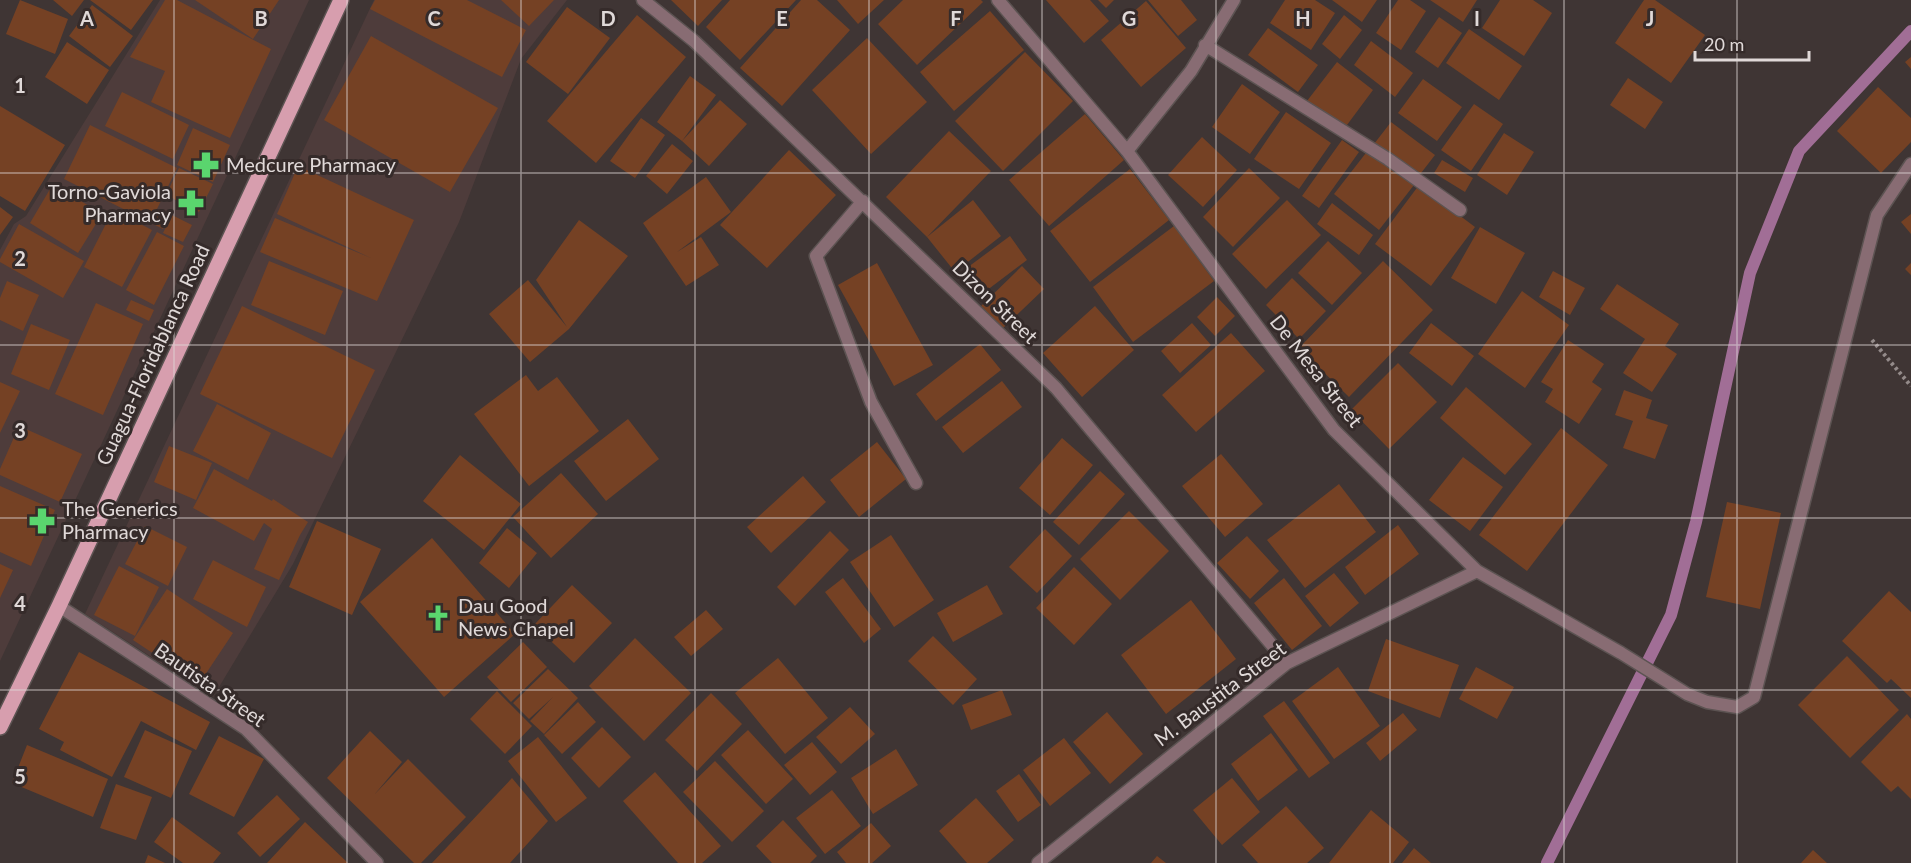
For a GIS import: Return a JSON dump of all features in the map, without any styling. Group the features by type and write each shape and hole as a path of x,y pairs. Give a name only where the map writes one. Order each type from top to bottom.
{"main road":[{"name":"Guagua-Floridablanca Road","path":"0,727 59,606 341,0"}],"street":[{"name":"Dizon Street","path":"644,0 694,41 1056,388 1287,663"},
{"name":"De Mesa Street","path":"998,0 1127,151 1334,430 1477,571 1621,653 1687,694 1707,702 1737,707 1754,697 1877,215 1911,164"},
{"path":"1127,151 1191,71 1233,0"},
{"path":"1205,45 1388,159 1460,210"},
{"path":"863,201 816,256 871,402 916,483"},
{"name":"M. Baustita Street","path":"1038,863 1287,663 1477,571"},
{"name":"Bautista Street","path":"59,606 246,729 376,863"}],"path":[{"path":"1851,314 1911,386"}],"shaded area":[{"path":"160,0 309,0 0,661 0,250 14,224 26,216"},
{"path":"374,0 567,0 521,59 459,222 293,564 213,697 85,614"}],"building":[{"path":"20,0 68,19 55,54 6,34"},
{"path":"53,0 84,0 72,16"},
{"path":"90,0 153,0 131,30"},
{"path":"165,0 177,0 271,49 230,138 151,102 165,71 130,57"},
{"path":"195,0 279,0 253,39"},
{"path":"375,0 467,0 526,30 502,77 370,9"},
{"path":"501,0 554,0 529,26"},
{"path":"671,0 722,0 698,26"},
{"path":"730,0 796,0 740,60 706,27"},
{"path":"801,0 817,0 850,30 782,106 740,68"},
{"path":"837,0 884,0 858,24"},
{"path":"903,0 981,0 983,2 917,65 878,24"},
{"path":"1046,0 1090,0 1109,21 1084,43"},
{"path":"1098,0 1114,0 1106,8"},
{"path":"1148,0 1181,0 1197,20 1178,36"},
{"path":"1285,0 1315,0 1335,13 1311,50 1270,23"},
{"path":"1332,0 1377,0 1362,22"},
{"path":"1398,0 1410,0 1426,11 1401,50 1376,33"},
{"path":"1430,0 1477,0 1463,22"},
{"path":"1500,0 1533,0 1552,13 1524,56 1482,28"},
{"path":"1644,0 1655,0 1705,35 1671,83 1615,43"},
{"path":"1146,1 1186,48 1141,87 1101,40"},
{"path":"92,5 133,36 110,67 69,36"},
{"path":"567,7 610,38 568,94 526,62"},
{"path":"990,11 1024,50 954,111 920,72"},
{"path":"637,15 686,57 596,163 547,121"},
{"path":"1344,15 1362,30 1340,59 1322,44"},
{"path":"1439,17 1462,33 1438,68 1415,52"},
{"path":"1268,28 1318,65 1298,92 1248,55"},
{"path":"1469,29 1522,66 1499,100 1446,63"},
{"path":"371,36 498,108 450,192 324,120"},
{"path":"867,38 927,102 871,154 812,90"},
{"path":"1371,41 1413,73 1395,97 1354,65"},
{"path":"67,42 109,70 87,104 45,77"},
{"path":"1025,52 1073,101 1003,171 955,121"},
{"path":"1911,57 1911,69 1905,62"},
{"path":"1337,62 1373,90 1344,129 1307,101"},
{"path":"690,76 716,95 682,141 657,122"},
{"path":"1628,78 1663,102 1645,129 1610,105"},
{"path":"1423,79 1462,107 1437,141 1398,113"},
{"path":"1242,84 1280,112 1250,154 1212,127"},
{"path":"1878,87 1911,118 1911,142 1881,173 1837,131"},
{"path":"122,92 189,125 173,159 105,126"},
{"path":"720,100 747,124 709,166 682,141"},
{"path":"1474,104 1503,124 1471,171 1441,150"},
{"path":"0,106 65,145 25,211 0,196"},
{"path":"1286,112 1331,143 1299,189 1254,159"},
{"path":"1085,114 1124,160 1049,226 1009,180"},
{"path":"641,118 665,135 635,178 610,161"},
{"path":"1391,122 1435,155 1418,177 1374,144"},
{"path":"90,125 177,168 157,209 169,215 163,229 64,179"},
{"path":"193,128 230,145 213,182 177,165"},
{"path":"949,131 991,171 927,237 886,197"},
{"path":"1504,133 1534,152 1507,195 1477,175"},
{"path":"1202,137 1237,170 1203,207 1168,175"},
{"path":"1342,140 1359,152 1319,208 1302,196"},
{"path":"672,144 693,161 667,194 646,176"},
{"path":"1369,149 1414,185 1379,230 1334,194"},
{"path":"789,150 836,195 767,268 720,225"},
{"path":"1442,160 1473,178 1465,192 1434,173"},
{"path":"298,166 414,220 377,301 260,252 275,218 371,258 277,214"},
{"path":"179,168 213,184 199,212 166,195"},
{"path":"1249,168 1280,198 1233,247 1203,217"},
{"path":"1130,169 1169,220 1090,282 1050,231"},
{"path":"706,177 731,212 677,252 701,237 719,265 686,286 643,223"},
{"path":"53,184 102,214 78,253 30,223"},
{"path":"1419,185 1475,227 1431,286 1375,244"},
{"path":"973,200 1001,236 955,272 927,237"},
{"path":"1287,200 1321,235 1266,289 1232,254"},
{"path":"1332,203 1373,235 1359,255 1317,224"},
{"path":"0,207 13,217 0,235"},
{"path":"113,210 152,230 122,287 84,267"},
{"path":"1911,214 1911,234 1901,222"},
{"path":"172,215 192,225 183,242 163,233"},
{"path":"579,220 628,256 569,329 530,362 489,314 528,280 567,327 536,280"},
{"path":"19,224 84,261 63,298 0,262"},
{"path":"1174,226 1214,281 1133,342 1093,287"},
{"path":"1480,227 1525,253 1496,304 1451,278"},
{"path":"157,232 184,246 154,305 126,290"},
{"path":"1010,236 1027,260 978,297 960,273"},
{"path":"1328,241 1362,273 1332,305 1298,273"},
{"path":"269,261 343,291 325,335 251,305"},
{"path":"1383,261 1433,310 1349,397 1299,348"},
{"path":"877,263 933,365 894,386 838,285"},
{"path":"1911,263 1911,275 1905,269"},
{"path":"1022,266 1044,289 1003,328 981,306"},
{"path":"1553,271 1585,288 1570,315 1539,297"},
{"path":"1292,278 1326,311 1299,339 1266,305"},
{"path":"7,281 39,295 23,331 0,320 0,298"},
{"path":"1617,284 1679,324 1665,346 1677,354 1652,392 1623,373 1645,339 1600,309"},
{"path":"1522,291 1569,325 1525,388 1478,354"},
{"path":"1217,297 1235,316 1215,336 1197,317"},
{"path":"131,300 154,310 149,321 126,310"},
{"path":"96,303 143,324 103,415 55,394"},
{"path":"242,306 375,370 332,458 200,394"},
{"path":"1095,306 1134,350 1082,397 1043,353"},
{"path":"1192,323 1211,345 1180,373 1161,351"},
{"path":"1431,323 1474,356 1452,386 1409,353"},
{"path":"31,324 70,340 49,390 11,374"},
{"path":"1231,333 1265,371 1196,432 1162,395"},
{"path":"1568,340 1604,364 1592,382 1602,389 1579,424 1545,402 1553,389 1541,382"},
{"path":"980,344 1001,370 936,421 916,394"},
{"path":"1398,363 1437,402 1389,449 1351,410"},
{"path":"526,375 538,391 557,377 599,431 529,486 474,414"},
{"path":"1002,381 1022,407 963,453 942,427"},
{"path":"0,382 20,391 0,433"},
{"path":"1466,387 1532,444 1505,475 1440,418"},
{"path":"1624,390 1652,400 1646,418 1668,425 1655,459 1623,448 1633,421 1615,415"},
{"path":"217,404 271,433 248,480 193,451"},
{"path":"628,419 659,459 606,501 574,461"},
{"path":"19,426 82,454 60,502 0,475 0,469"},
{"path":"1561,428 1608,465 1527,571 1479,535"},
{"path":"1062,438 1093,465 1050,515 1019,488"},
{"path":"877,442 906,479 859,517 830,480"},
{"path":"169,446 212,463 196,500 154,482"},
{"path":"1221,454 1263,504 1225,537 1182,486"},
{"path":"460,455 521,504 484,550 423,501"},
{"path":"1463,457 1503,487 1470,531 1429,500"},
{"path":"214,469 272,501 273,499 308,522 279,580 254,569 272,529 264,523 254,541 193,508"},
{"path":"1100,471 1125,494 1079,545 1053,522"},
{"path":"561,473 598,514 551,558 513,517"},
{"path":"803,476 826,502 771,553 747,527"},
{"path":"1339,484 1376,532 1305,588 1267,540"},
{"path":"0,486 55,510 31,566 0,552"},
{"path":"1727,502 1781,513 1760,609 1706,597"},
{"path":"1129,511 1169,551 1120,600 1080,559"},
{"path":"317,521 381,549 352,615 289,587"},
{"path":"1398,525 1419,554 1365,595 1345,567"},
{"path":"145,526 187,547 168,586 125,564"},
{"path":"507,528 537,553 509,588 479,563"},
{"path":"1045,529 1072,556 1037,593 1009,567"},
{"path":"830,531 849,550 795,606 777,587"},
{"path":"891,535 934,600 894,627 850,562"},
{"path":"1247,536 1279,571 1250,599 1217,563"},
{"name":"Dau Good News Chapel","path":"432,538 515,634 444,697 360,602"},
{"path":"213,560 266,587 247,627 193,599"},
{"path":"0,564 13,570 0,598"},
{"path":"119,566 159,587 135,636 94,615"},
{"path":"1074,567 1112,604 1074,645 1036,608"},
{"path":"1334,573 1359,603 1330,627 1305,596"},
{"path":"843,578 881,629 864,643 825,592"},
{"path":"1284,578 1322,626 1292,650 1254,603"},
{"path":"572,585 612,623 574,663 534,625"},
{"path":"987,585 1003,614 953,642 937,613"},
{"path":"167,589 233,633 199,684 133,640"},
{"path":"1889,591 1911,612 1911,698 1891,679 1887,683 1842,641"},
{"path":"1191,600 1236,659 1166,714 1121,655"},
{"path":"706,610 723,629 691,656 674,637"},
{"path":"933,636 977,679 953,705 908,661"},
{"path":"635,638 691,693 644,741 589,686"},
{"path":"1386,639 1459,665 1440,718 1368,691"},
{"path":"523,642 547,667 511,702 487,677"},
{"path":"79,652 210,722 196,750 141,721 112,777 60,750 64,742 39,729"},
{"path":"1847,656 1899,710 1850,758 1798,705"},
{"path":"778,658 828,718 785,754 735,693"},
{"path":"1338,667 1380,726 1334,759 1292,701"},
{"path":"1476,667 1514,687 1497,719 1459,699"},
{"path":"548,669 578,698 544,734 530,721 553,697 529,719 513,703"},
{"path":"1002,690 1012,715 971,730 962,705"},
{"path":"497,691 532,726 505,754 470,719"},
{"path":"711,693 742,724 697,771 665,740"},
{"path":"1284,701 1330,763 1309,778 1263,716"},
{"path":"578,702 596,722 562,754 544,735"},
{"path":"850,707 875,734 841,764 816,737"},
{"path":"1107,712 1143,754 1110,784 1073,742"},
{"path":"1403,713 1417,730 1380,761 1366,743"},
{"path":"1907,714 1911,719 1911,799 1898,786 1891,792 1861,762"},
{"path":"602,727 631,757 599,788 571,758"},
{"path":"145,730 192,751 171,798 124,777"},
{"path":"748,730 793,779 766,804 721,755"},
{"path":"370,731 402,762 374,795 408,759 466,817 421,863 414,863 327,778"},
{"path":"1271,733 1298,770 1258,801 1231,764"},
{"path":"219,736 264,759 234,817 189,794"},
{"path":"538,737 587,798 556,822 508,761"},
{"path":"1064,738 1091,773 1050,806 1023,770"},
{"path":"812,742 837,772 810,795 784,765"},
{"path":"27,745 108,779 93,817 12,783"},
{"path":"896,749 918,785 873,814 851,778"},
{"path":"715,761 764,811 732,842 683,792"},
{"path":"655,772 721,846 702,863 678,863 623,801"},
{"path":"1019,774 1041,805 1018,822 996,791"},
{"path":"512,778 548,821 510,863 432,863"},
{"path":"1232,778 1260,812 1222,845 1193,810"},
{"path":"116,784 152,797 136,840 100,828"},
{"path":"832,790 861,826 825,854 796,818"},
{"path":"277,795 300,819 260,857 237,833"},
{"path":"976,798 1014,840 987,863 967,863 939,831"},
{"path":"1286,806 1324,848 1307,863 1258,863 1242,845"},
{"path":"1371,810 1409,842 1393,863 1329,863"},
{"path":"172,817 221,853 213,863 183,863 154,842"},
{"path":"783,820 817,856 810,863 772,863 756,846"},
{"path":"305,822 348,863 267,863"},
{"path":"871,823 891,846 872,863 846,863 837,852"},
{"path":"1414,848 1431,863 1402,863"},
{"path":"1813,850 1827,863 1801,863"},
{"path":"148,855 165,863 145,863"},
{"path":"1157,856 1166,863 1151,863"}],"waterway":[{"path":"1547,863 1671,615 1696,522 1750,273 1799,151 1911,31"}],"place":[{"name":"Medcure Pharmacy","path":"206,165"},
{"name":"Torno-Gaviola Pharmacy","path":"191,203"},
{"name":"The Generics Pharmacy","path":"42,521"},
{"name":"Dau Good News Chapel","path":"438,618"}]}
